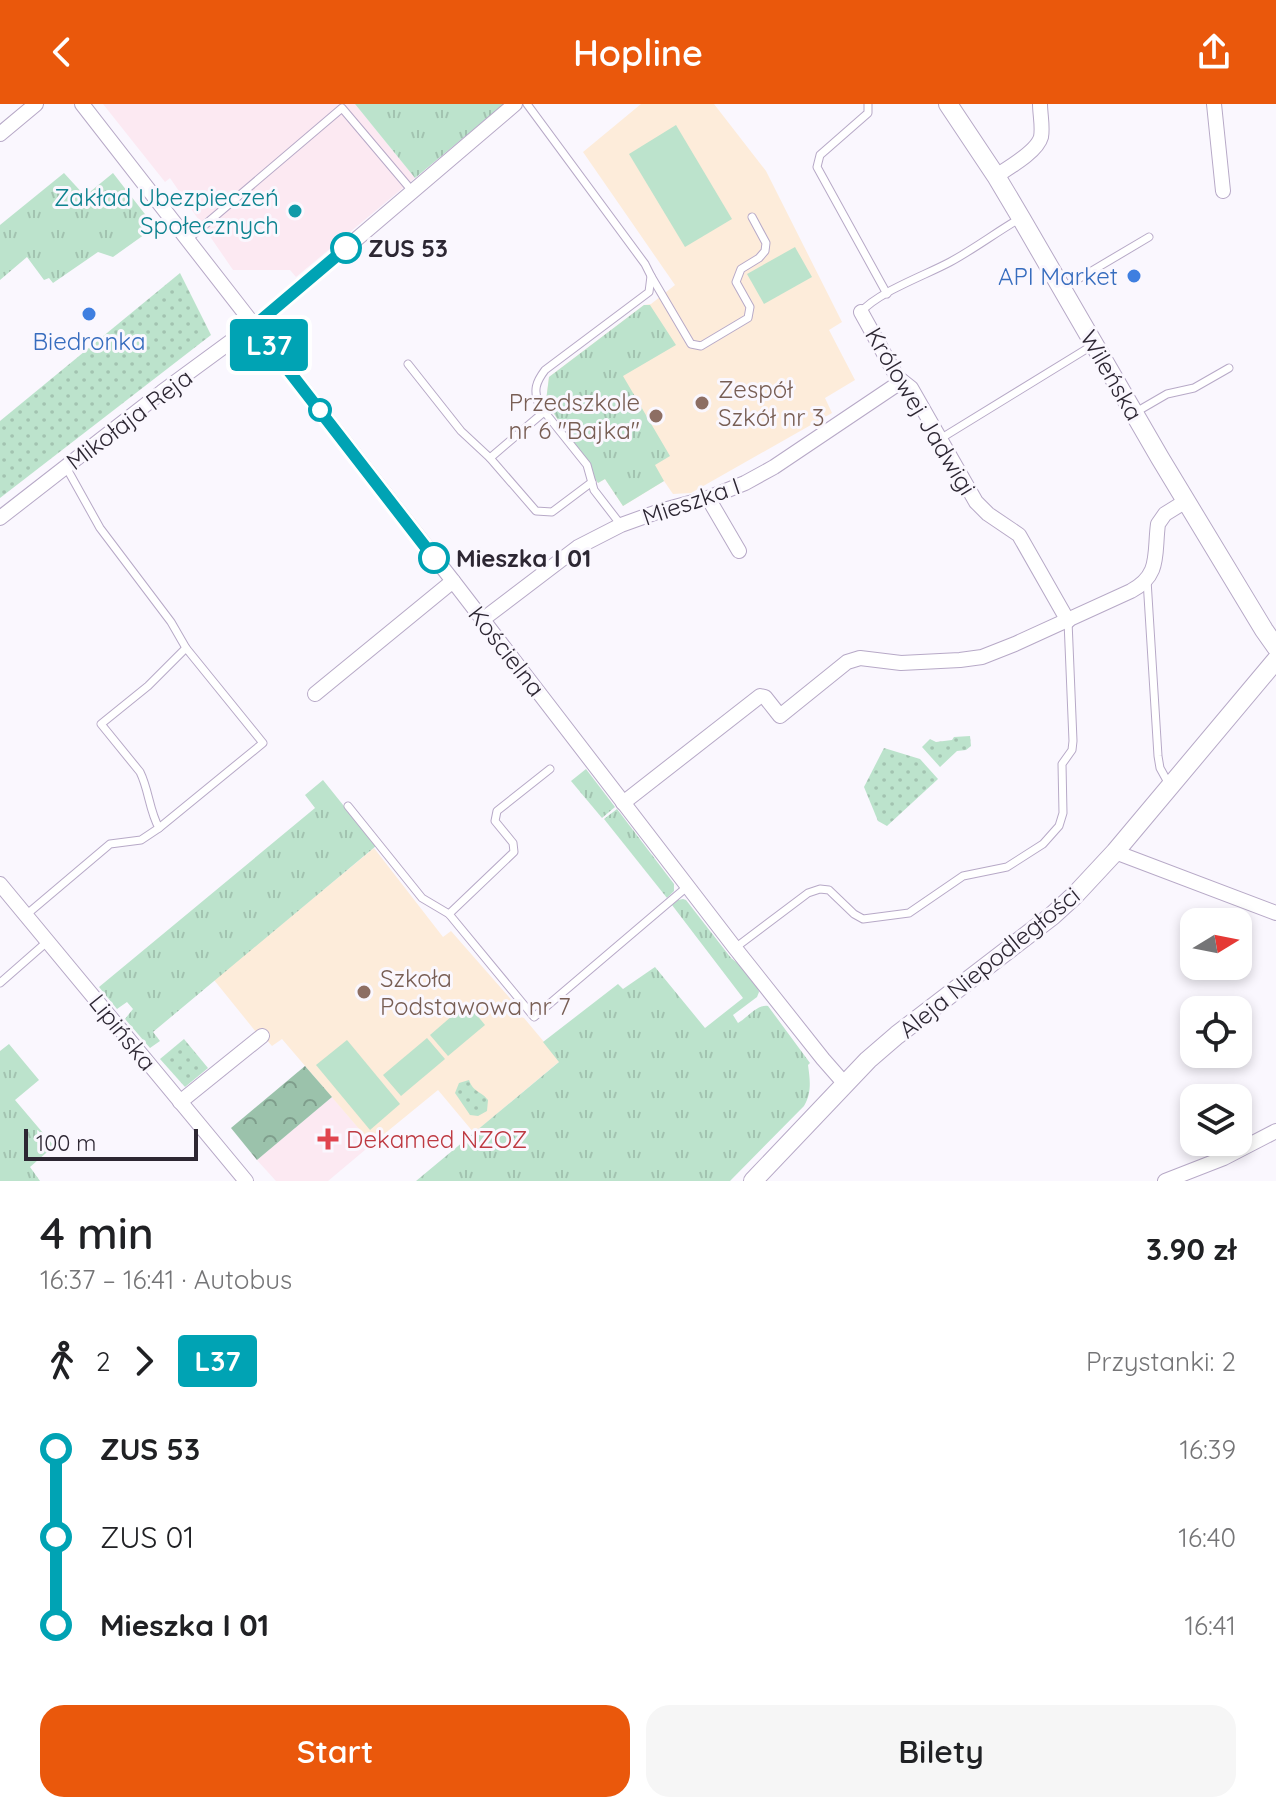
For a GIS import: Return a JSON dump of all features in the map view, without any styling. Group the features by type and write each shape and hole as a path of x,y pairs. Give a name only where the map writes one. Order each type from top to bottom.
{"main road":[{"name":"Wileńska","path":"948,104 996,176 1093,345 1276,647"},
{"name":"Aleja Niepodległości","path":"753,1181 844,1083 897,1035 1059,911 1115,852 1276,660"}],"street":[{"path":"0,134 36,104"},
{"name":"Kościelna","path":"82,104 735,948 844,1083"},
{"name":"Mikołaja Reja","path":"0,518 162,392 254,326 515,104"},
{"path":"996,176 1038,144 1040,104"},
{"path":"1214,104 1223,191"},
{"name":"Królowej Jadwigi","path":"861,312 897,377 911,388 982,509 1019,535 1068,621"},
{"name":"Mieszka I","path":"482,620 578,547 621,525 745,483 902,381"},
{"path":"708,498 739,551"},
{"path":"623,803 760,696 765,697 780,716 847,662 860,658 901,663 973,659 1004,649 1131,591 1147,580 1154,566 1158,524 1165,514 1186,501"},
{"path":"315,694 453,581"},
{"path":"1115,852 1276,913"},
{"name":"Lipińska","path":"1,887 246,1181"},
{"path":"180,1102 262,1036"},
{"path":"1165,1181 1224,1158 1276,1131"}],"lane":[{"path":"527,104 645,264 691,344 701,346 748,318 750,307 736,282 741,269 765,251 766,243 752,217"},
{"path":"868,104 868,113 820,155 817,167 887,294"},
{"path":"187,240 342,108 413,192"},
{"path":"861,312 887,294 980,245 1021,218"},
{"path":"1062,289 1149,237"},
{"path":"621,525 594,490 587,465 539,405 535,388 545,370 649,292 651,276"},
{"path":"940,439 1093,345"},
{"path":"408,364 461,431 490,458 536,511 552,512 592,482"},
{"path":"1134,413 1167,394 1194,388 1229,368"},
{"path":"490,458 544,412"},
{"path":"26,915 110,844 141,840 263,743 186,648 171,622 100,528 66,467"},
{"path":"1147,580 1158,756 1160,768 1170,786"},
{"path":"735,948 808,893 829,890 863,919 909,913 963,876 1007,867 1053,835 1063,813 1062,764 1072,750 1073,741 1068,621"},
{"path":"159,828 151,812 140,772 101,724 148,686 186,648"},
{"path":"449,914 514,852 513,843 495,821 497,811 550,769"},
{"path":"348,806 422,898 449,914 534,1017 688,886"},
{"path":"0,983 48,941"}],"shaded area":[{"path":"103,104 355,104 415,178 296,277 290,270 233,270 170,178 165,182"},
{"path":"641,104 714,104 766,171 842,322 829,330 855,380 825,398 832,413 691,493 673,494 664,481 623,506 605,479 598,483 546,401 549,377 675,285 583,152"},
{"name":"Szkoła Podstawowa nr 7","path":"374,848 443,937 451,931 515,1004 512,1014 524,1018 560,1061 474,1133 438,1090 372,1144 282,1039 272,1046 256,1032 214,980"},
{"path":"332,1097 372,1144 328,1181 276,1181 257,1160"}],"green space":[{"path":"355,104 504,104 415,178"},
{"path":"676,125 732,219 685,247 629,154"},
{"path":"64,173 85,196 113,173 155,227 113,257 98,252 53,283 49,278 44,280 27,257 0,280 0,225"},
{"path":"795,247 812,277 764,304 747,274"},
{"path":"180,273 211,335 0,498 0,421"},
{"path":"644,305 650,305 676,345 623,376 670,456 655,465 664,481 623,506 605,479 598,483 546,401 549,377"},
{"path":"970,736 971,746 957,751 940,767 922,747 930,739 936,742"},
{"path":"884,748 920,759 938,779 887,826 878,821 864,787"},
{"path":"586,769 615,807 602,818 571,781"},
{"path":"323,780 376,846 153,1032 160,1041 150,1048 125,1019 133,1009 127,1002 117,1009 99,987 315,808 305,795"},
{"path":"617,809 674,884 674,891 667,898 604,819"},
{"path":"683,899 758,988 757,997 733,1015 738,1023 756,1009 768,1006 810,1063 809,1091 804,1106 730,1181 416,1181 559,1062 543,1042 618,984 623,989 655,967 705,1028 743,998 672,905"},
{"path":"467,1003 485,1025 448,1056 430,1035"},
{"path":"427,1038 445,1059 401,1096 383,1075"},
{"path":"184,1039 208,1068 185,1087 160,1059"},
{"path":"347,1040 400,1104 370,1130 316,1065"},
{"path":"9,1044 39,1080 15,1100 54,1146 30,1167 40,1181 0,1181 0,1051"},
{"path":"305,1066 332,1097 257,1160 231,1128"},
{"path":"469,1080 488,1100 487,1111 478,1116 470,1115 455,1093 459,1083"}],"bus line":[{"name":"L37","path":"346,248 254,326 434,558"}],"place":[{"name":"Zakład Ubezpieczeń Społecznych","path":"295,211"},
{"name":"ZUS 53","path":"346,248"},
{"name":"API Market","path":"1134,276"},
{"name":"Biedronka","path":"89,314"},
{"name":"Zespół Szkół nr 3","path":"702,403"},
{"name":"Przedszkole nr 6 \"Bajka\"","path":"656,416"},
{"name":"Mieszka I 01","path":"434,558"},
{"name":"Szkoła Podstawowa nr 7","path":"364,992"},
{"name":"Dekamed NZOZ","path":"328,1139"}]}
